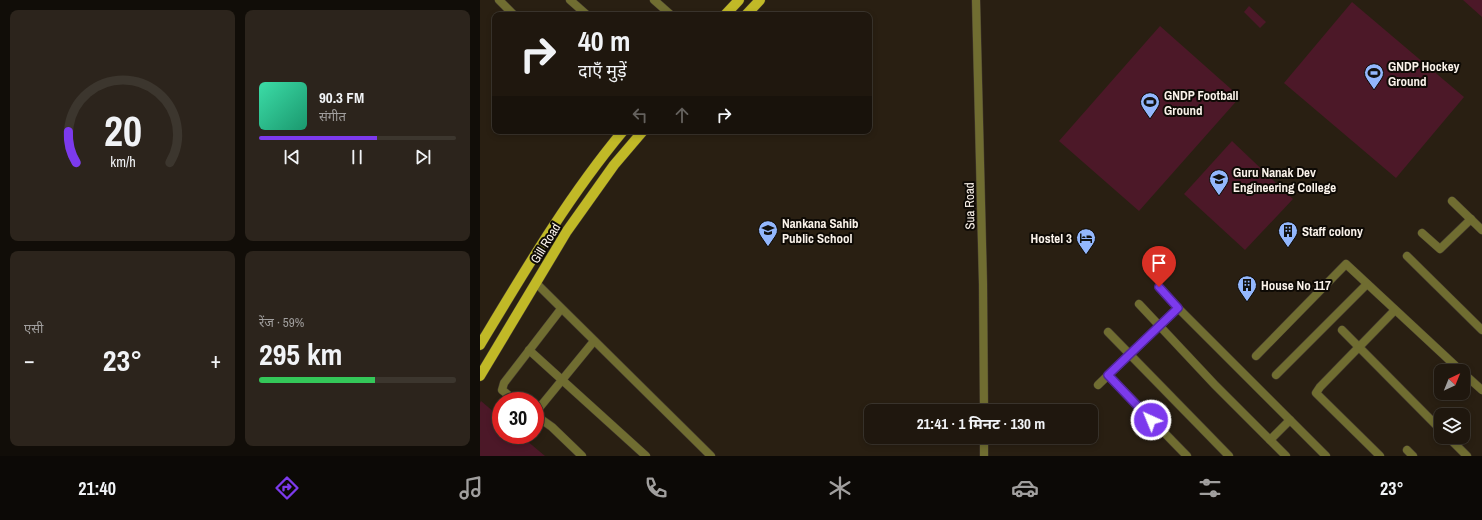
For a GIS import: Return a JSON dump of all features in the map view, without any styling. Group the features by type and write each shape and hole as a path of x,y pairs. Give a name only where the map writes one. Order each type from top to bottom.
{"main road":[{"path":"728,12 739,0"},
{"path":"749,12 760,0"},
{"name":"Gill Road","path":"480,345 546,237 584,180 621,134"},
{"name":"Gill Road","path":"480,376 571,226 614,165 640,134"}],"street":[{"path":"499,0 511,12"},
{"path":"570,0 583,12"},
{"path":"654,0 668,12"},
{"name":"Sua Road","path":"976,0 983,284 984,404"},
{"path":"1452,201 1482,230"},
{"path":"1422,233 1440,249 1471,219"},
{"path":"1407,256 1482,330"},
{"path":"1256,356 1346,264 1453,364"},
{"path":"536,283 711,456"},
{"path":"1276,375 1367,284"},
{"path":"1159,287 1178,308 1326,456"},
{"path":"1139,304 1215,385 1286,456"},
{"path":"1098,385 1178,308"},
{"path":"504,392 502,386 562,309"},
{"path":"1380,456 1316,393 1320,387 1360,348 1395,310"},
{"path":"1342,330 1434,423"},
{"path":"1108,332 1229,456"},
{"path":"544,403 594,341"},
{"path":"529,350 646,456"},
{"path":"1108,375 1187,456"},
{"path":"1470,379 1482,390"},
{"path":"1270,440 1290,420"},
{"path":"544,421 582,456"},
{"path":"984,444 984,456"},
{"path":"1455,444 1467,456"}],"shaded area":[{"path":"1463,0 1482,0 1482,17"},
{"name":"GNDP Hockey Ground","path":"1352,2 1464,97 1396,178 1284,83"},
{"path":"1249,6 1266,22 1260,28 1244,12"},
{"name":"GNDP Football Ground","path":"1160,26 1240,97 1139,211 1059,141"},
{"path":"1232,141 1293,199 1245,250 1184,194"},
{"path":"481,401 492,410 492,444 531,444 545,456 480,456"}],"place":[{"name":"GNDP Hockey Ground","path":"1374,90"},
{"name":"GNDP Football Ground","path":"1150,119"},
{"name":"Guru Nanak Dev Engineering College","path":"1219,196"},
{"name":"Nankana Sahib Public School","path":"768,247"},
{"name":"Staff colony","path":"1288,248"},
{"name":"Hostel 3","path":"1086,255"},
{"name":"House No 117","path":"1247,302"}],"route":[{"path":"1151,420 1108,375 1178,308 1159,287"}]}
